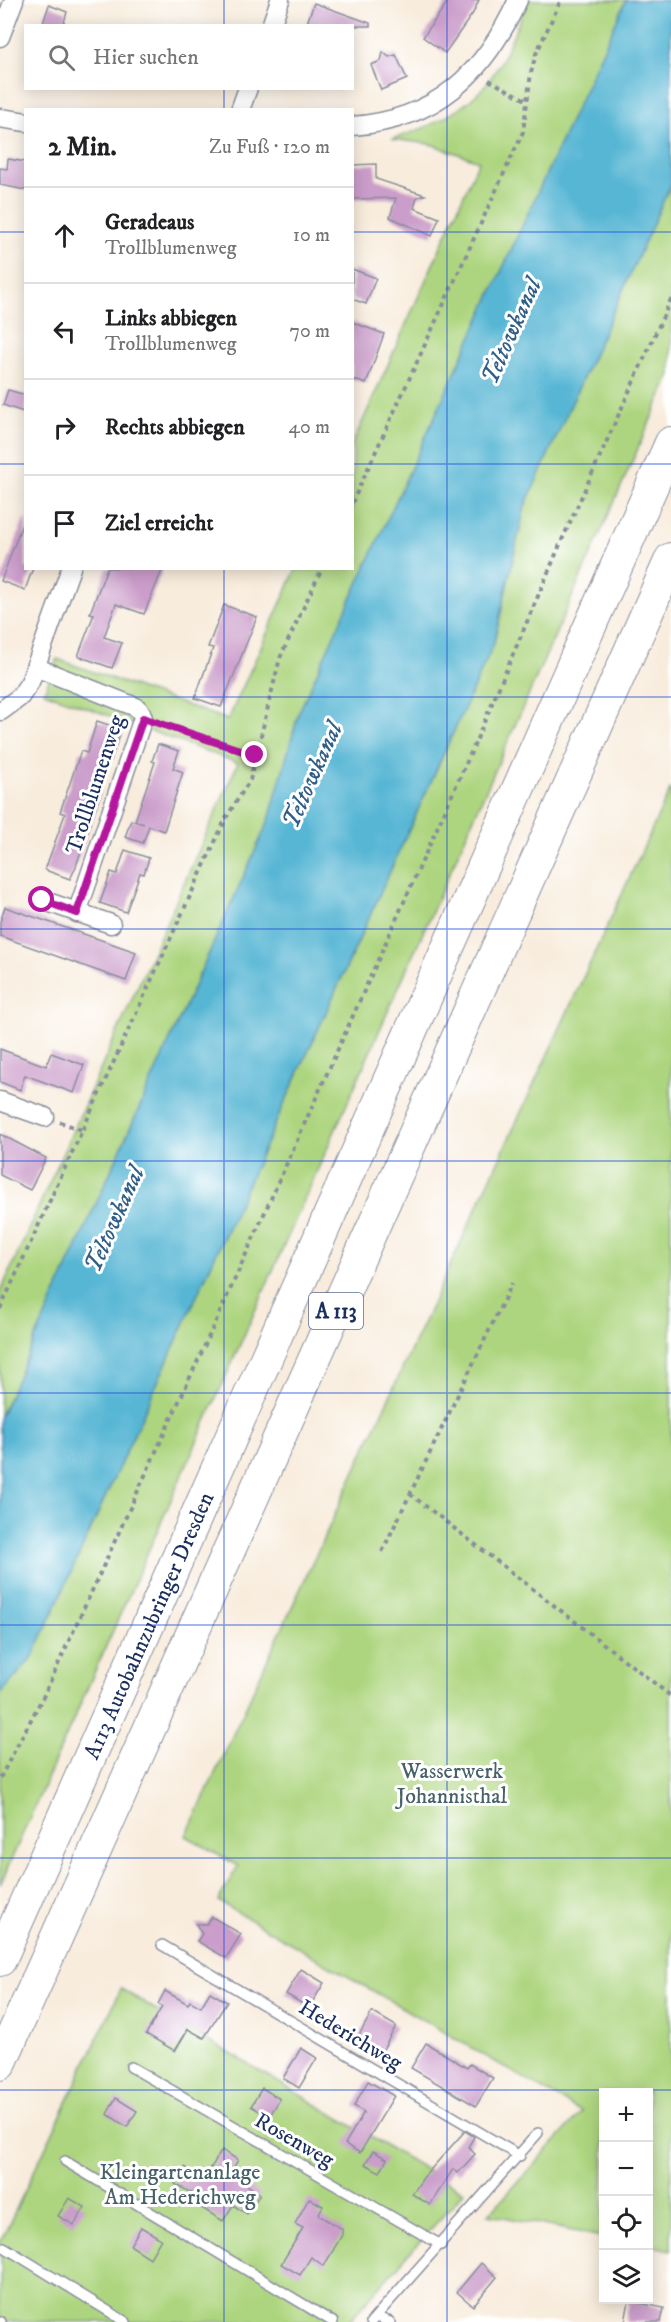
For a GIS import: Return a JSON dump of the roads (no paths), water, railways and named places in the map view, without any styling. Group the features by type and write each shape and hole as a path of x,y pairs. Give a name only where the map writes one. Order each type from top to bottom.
{"highway":[{"name":"A113 Autobahnzubringer Dresden","path":"0,1960 671,443"},
{"name":"A 113","path":"0,2064 671,559"}],"street":[{"path":"0,37 14,0"},
{"path":"272,24 280,0"},
{"path":"354,126 377,124 419,111 448,94 474,70 492,48 518,0"},
{"path":"241,108 247,90"},
{"path":"0,118 24,122"},
{"path":"1,711 20,697 30,682 70,570"},
{"name":"Trollblumenweg","path":"35,668 136,706 143,718 77,913"},
{"path":"42,900 111,924"},
{"path":"0,1101 45,1117"}],"lane":[{"name":"Hederichweg","path":"162,1945 520,2156"},
{"name":"Rosenweg","path":"130,2067 441,2245"},
{"path":"373,2319 538,2133"},
{"path":"65,2161 333,2322"},
{"path":"4,2247 126,2322"},
{"path":"373,2319 390,2322"}],"water":[{"name":"Teltowkanal","path":"626,0 671,0 671,184 525,506 494,643 33,1656 0,1695 0,1417 269,820 299,712"}],"park label":[{"name":"Wasserwerk Johannisthal","path":"452,1782"},
{"name":"Kleingartenanlage Am Hederichweg","path":"180,2184"}]}
